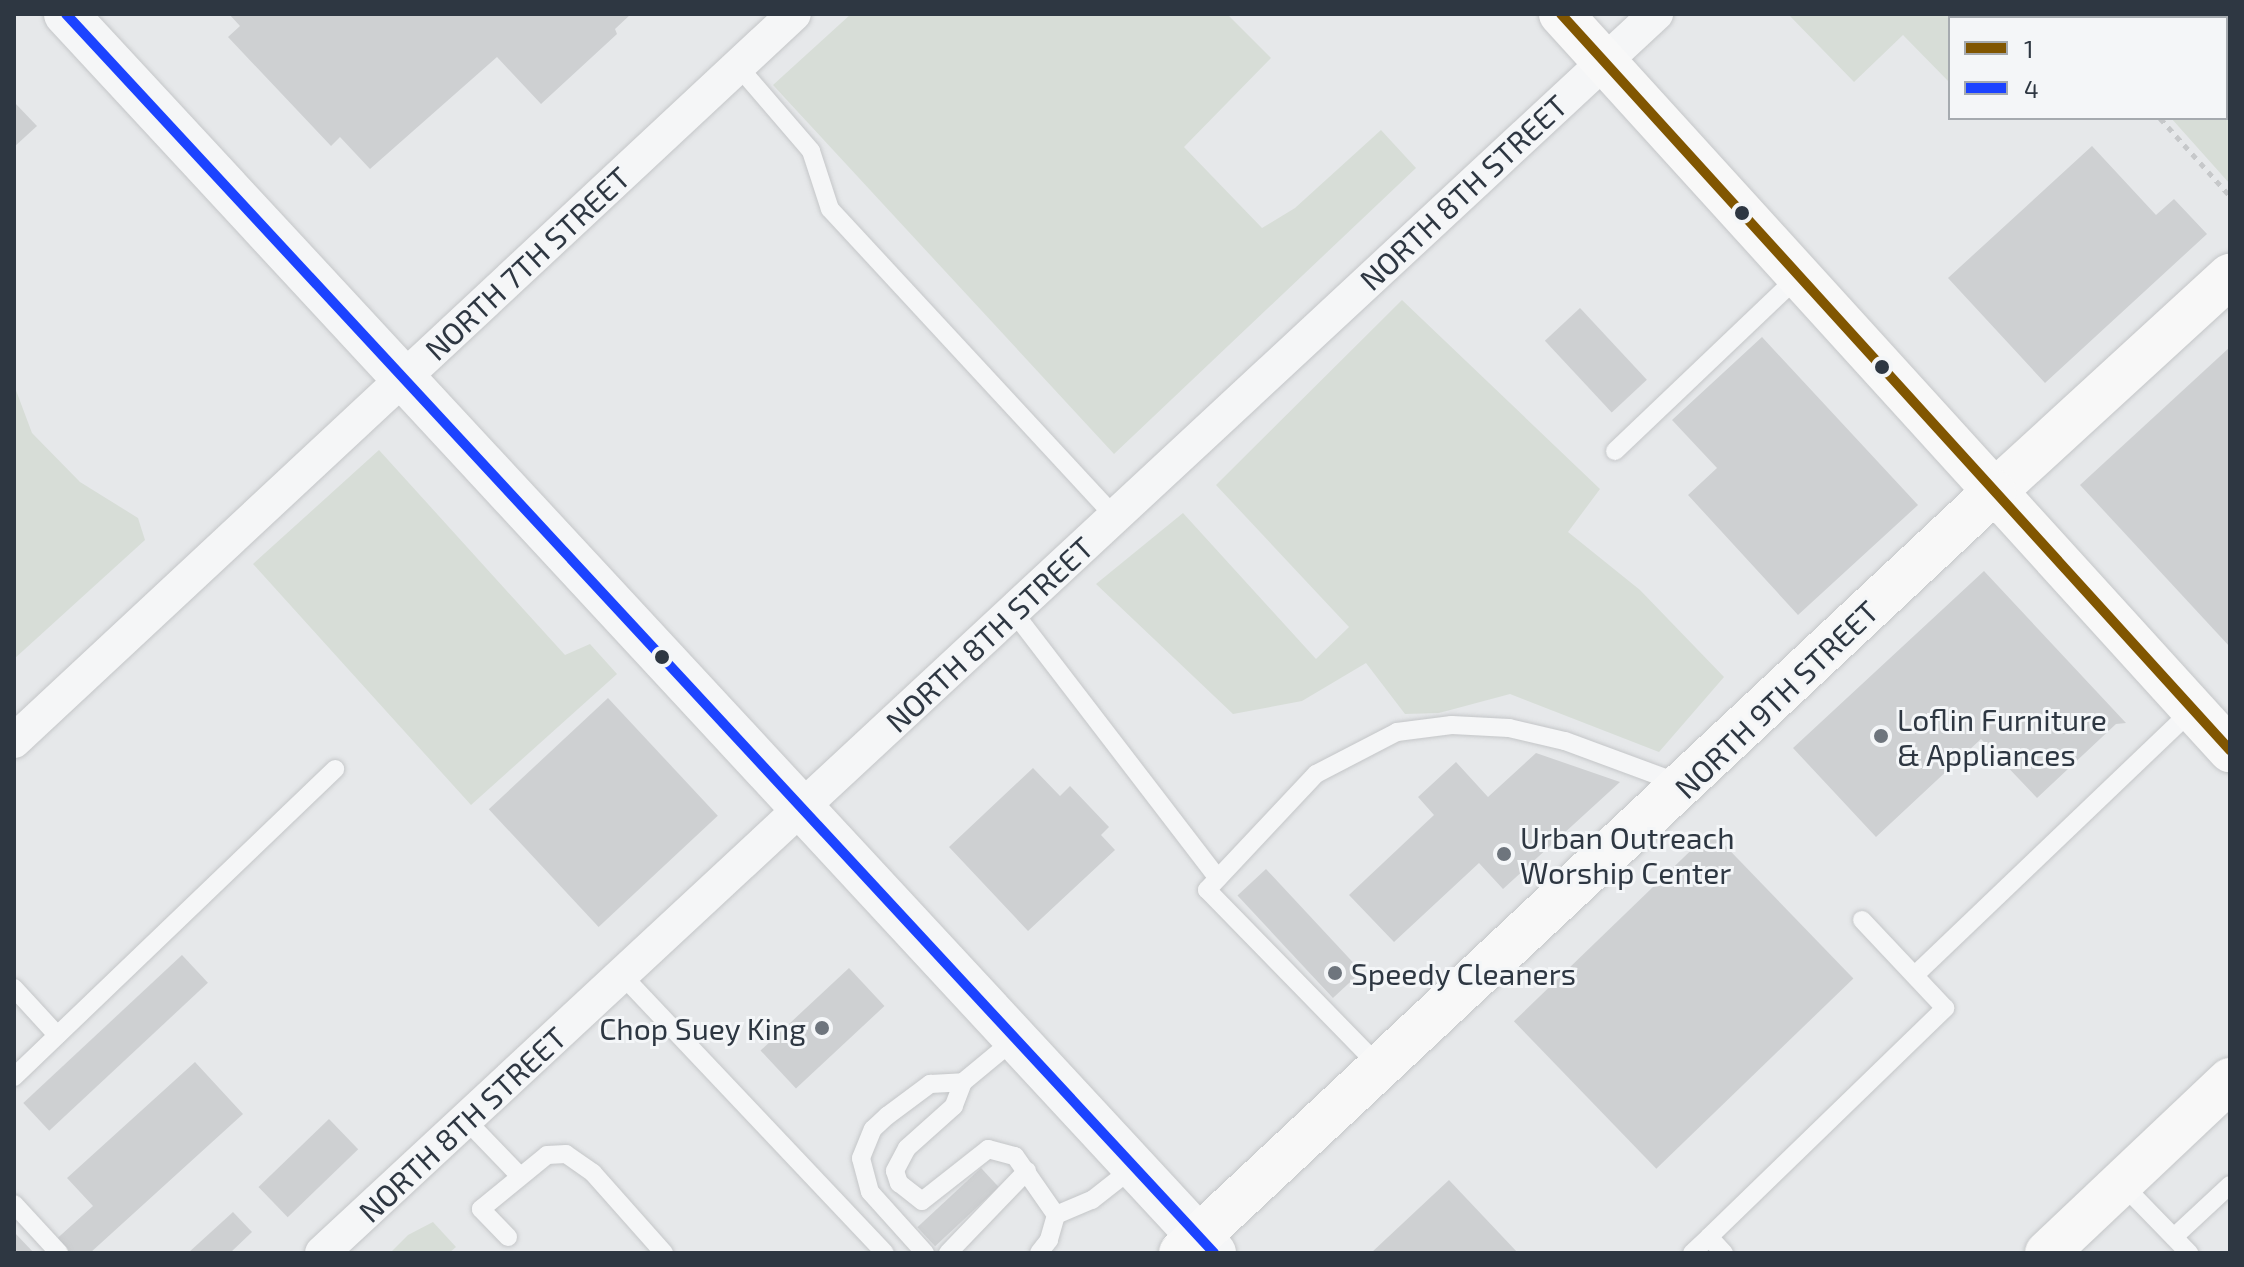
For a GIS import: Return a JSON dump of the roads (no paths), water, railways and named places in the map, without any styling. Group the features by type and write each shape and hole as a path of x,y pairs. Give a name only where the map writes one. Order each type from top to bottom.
{"main road":[{"path":"1561,14 2230,750"},
{"name":"NORTH 9TH STREET","path":"1198,1248 1381,1068 1686,785 1994,492 2230,276"},
{"path":"2047,1253 2230,1080"}],"street":[{"path":"66,14 1134,1167 1198,1248"},
{"name":"NORTH 7TH STREET","path":"14,741 794,14"},
{"name":"NORTH 8TH STREET","path":"322,1253 1656,14"}],"lane":[{"path":"738,66 811,151 830,209 1114,516"},
{"path":"1615,451 1799,276"},
{"path":"1012,610 1218,878"},
{"path":"1915,975 2193,709"},
{"path":"1381,1068 1207,890 1316,774 1397,732 1452,725 1509,728 1565,741 1686,785"},
{"path":"14,1077 335,769"},
{"path":"1692,1253 1945,1008 1862,920"},
{"path":"623,976 885,1253"},
{"path":"14,988 57,1035"},
{"path":"1015,1039 963,1082 954,1106 897,1159 899,1183 922,1201 988,1149 1015,1156 1056,1215 1049,1240 1039,1253"},
{"path":"925,1253 870,1192 861,1158 873,1129 887,1116 930,1084 963,1082"},
{"path":"466,1120 519,1175"},
{"path":"508,1237 481,1209 547,1155 566,1154 593,1173 664,1253"},
{"path":"1056,1215 1092,1200 1134,1167"},
{"path":"948,1253 1027,1171"},
{"path":"2121,1183 2189,1253"},
{"path":"2174,1237 2230,1185"},
{"path":"14,1204 59,1253"},
{"path":"1709,1237 1724,1253"}],"place":[{"name":"Loflin Furniture & Appliances","path":"1881,736"},
{"name":"Urban Outreach Worship Center","path":"1504,854"},
{"name":"Speedy Cleaners","path":"1335,973"},
{"name":"Chop Suey King","path":"822,1028"}]}
